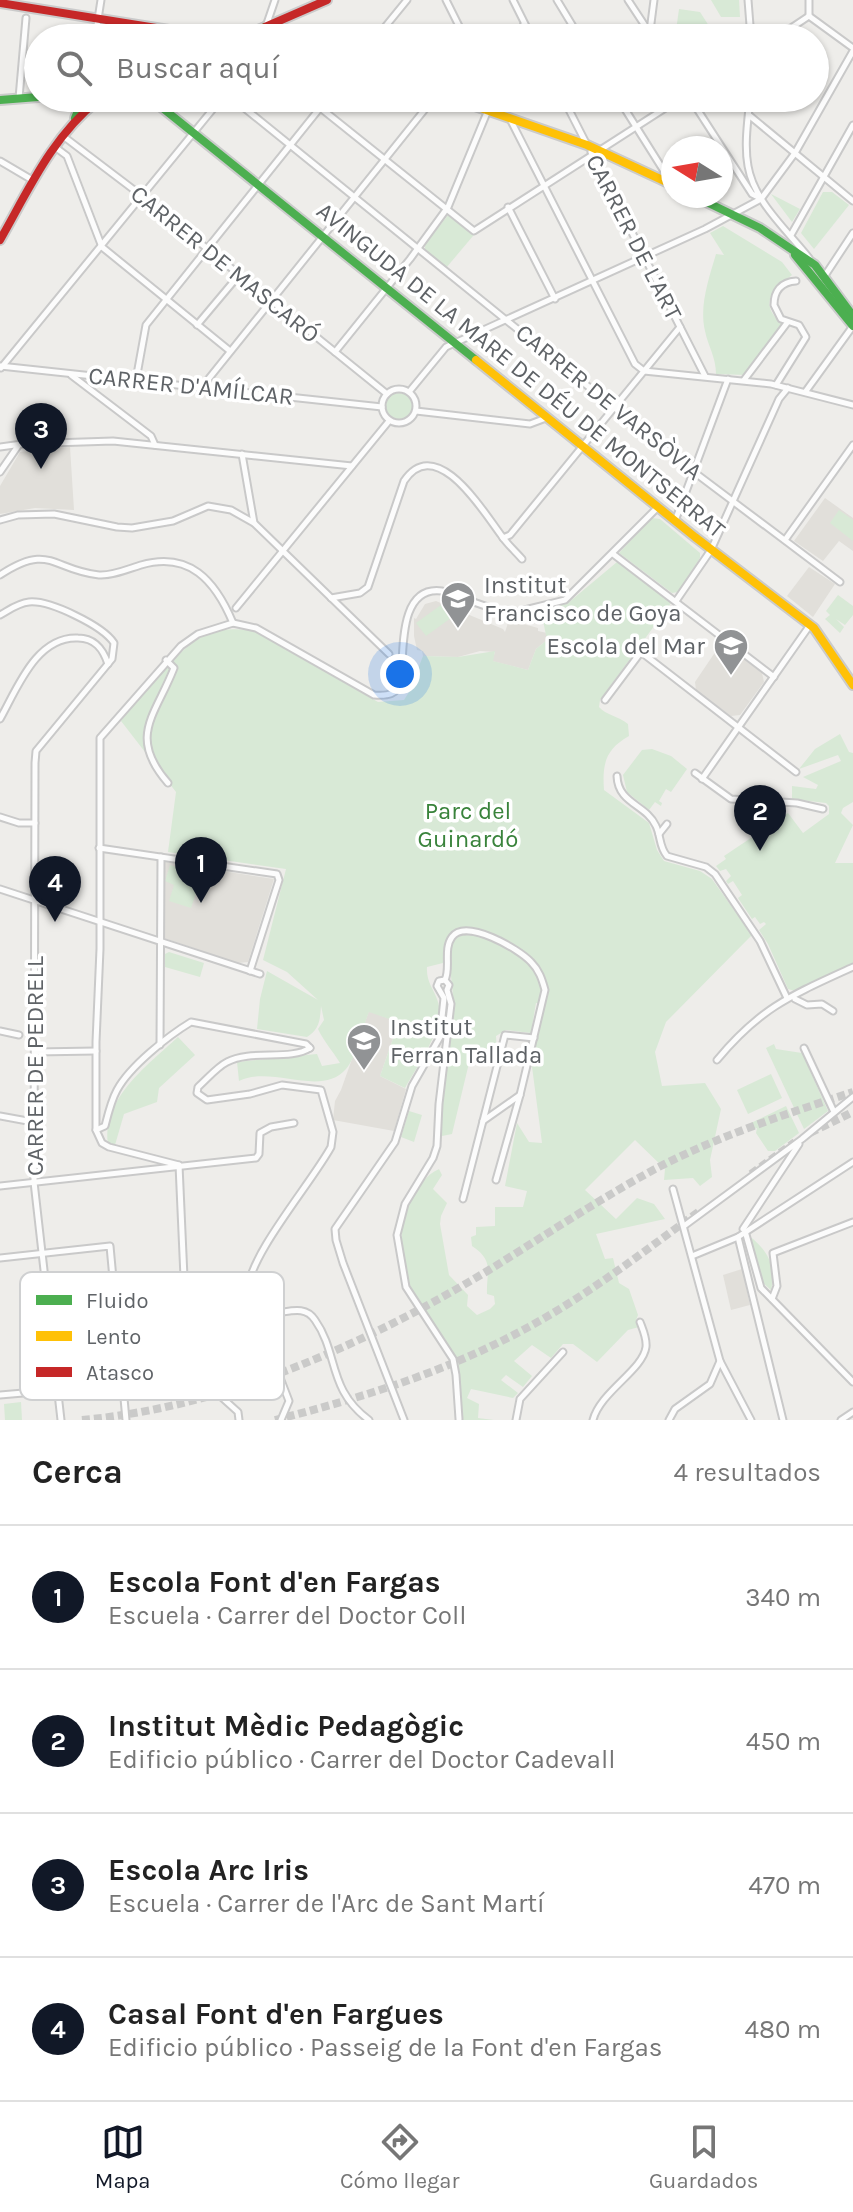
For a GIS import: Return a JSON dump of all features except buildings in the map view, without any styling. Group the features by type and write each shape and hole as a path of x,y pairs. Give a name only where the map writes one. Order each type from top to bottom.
{"street":[{"path":"97,24 101,0"},
{"path":"266,24 275,0"},
{"path":"272,24 327,0"},
{"path":"387,24 407,0"},
{"path":"446,0 458,24"},
{"path":"513,0 525,23"},
{"path":"557,0 572,24"},
{"path":"628,0 644,24"},
{"path":"653,24 654,0"},
{"path":"748,0 750,24"},
{"path":"809,0 809,16"},
{"path":"0,3 134,24"},
{"path":"797,24 809,16"},
{"path":"809,16 819,24"},
{"path":"25,24 26,18"},
{"path":"829,31 853,50 829,93"},
{"path":"19,98 24,41"},
{"path":"0,100 24,98"},
{"path":"1,237 78,112"},
{"path":"75,118 83,112"},
{"name":"AVINGUDA DE LA MARE DE DÉU DE MONTSERRAT","path":"168,112 711,550 810,625 853,685"},
{"path":"1,367 210,112"},
{"name":"CARRER DE VARSÒVIA","path":"249,112 694,472 840,582"},
{"path":"136,380 146,325 317,112"},
{"path":"325,112 474,231 592,150 659,112"},
{"path":"202,387 423,112"},
{"path":"335,352 446,209 488,112"},
{"path":"494,112 661,180"},
{"name":"CARRER DE L'ART","path":"571,112 705,376"},
{"path":"627,112 661,166"},
{"path":"699,112 752,194 761,199"},
{"path":"749,112 748,165 753,184 761,199 853,316"},
{"path":"409,392 446,347 453,343 555,299 761,199 795,153 818,112"},
{"path":"749,116 853,201"},
{"path":"509,118 635,364 644,371 788,387 853,405"},
{"path":"791,236 853,125"},
{"name":"CARRER DE MASCARÓ","path":"63,136 387,394"},
{"path":"55,147 67,156 102,247 230,351"},
{"path":"0,161 35,182"},
{"path":"508,207 555,299"},
{"path":"719,208 760,228 815,265"},
{"path":"824,277 853,233"},
{"path":"793,251 853,326 806,391"},
{"path":"197,325 239,275"},
{"path":"776,385 806,337 799,325 787,323 777,314 774,299 781,286 796,281"},
{"path":"744,381 787,323"},
{"path":"503,538 510,535 680,327"},
{"name":"CARRER D'AMÍLCAR","path":"1,367 382,407"},
{"path":"70,374 151,436 155,445"},
{"path":"675,521 728,379"},
{"path":"676,601 711,550 779,399 788,387"},
{"path":"396,389 409,392 416,401 416,411 407,422 398,424 389,421 382,407 387,394 396,389"},
{"path":"416,411 530,424 546,418"},
{"path":"236,608 389,421"},
{"path":"0,447 96,441 352,466"},
{"path":"0,472 14,448 22,444"},
{"path":"785,540 853,445"},
{"path":"242,454 254,523"},
{"path":"331,598 360,593 368,587 404,481 410,472 420,467 439,468 456,478 522,559"},
{"path":"0,520 18,515 54,514 132,528 173,521 208,506 231,510 254,523 389,654"},
{"path":"179,1165 109,1147 102,1143 96,1130 100,922 98,741 166,660 198,634 233,623 256,628 374,695 386,696 399,688 408,614 411,603 418,596 432,590 442,591 508,614 565,600 658,507"},
{"path":"613,554 774,677"},
{"path":"0,575 19,562 40,558 97,575 108,575 161,559 187,564 207,581 233,623"},
{"name":"CARRER DE PEDRELL","path":"0,615 20,604 40,602 92,623 109,634 115,652 108,665 36,751 34,1182 45,1272"},
{"path":"702,779 810,625"},
{"path":"0,719 34,661 51,644 71,637 88,638 103,650 108,665"},
{"path":"605,700 641,652 796,772"},
{"path":"166,660 174,668 151,714 146,738 151,759 168,783"},
{"path":"695,773 731,799 797,803 823,809"},
{"path":"617,776 621,793 653,822 661,847 669,858 706,867 715,874 760,941 787,998"},
{"path":"0,817 19,823 35,823"},
{"path":"658,835 667,824"},
{"path":"99,848 278,875 250,971"},
{"path":"160,1046 161,857"},
{"path":"0,889 260,974"},
{"path":"404,1420 343,1263 335,1229 395,1142 412,1086 440,1037 445,991 449,985 445,980 450,939 460,931 471,930 515,948 536,967 545,990 496,1180"},
{"path":"717,1060 738,1034 760,1015 787,998 853,967"},
{"path":"445,980 439,981 437,986 445,991 451,1004 439,1098 437,1146 405,1204 397,1235 406,1287 453,1359 459,1419"},
{"path":"795,999 807,1005 822,1004 833,1011"},
{"path":"96,1130 105,1126 113,1097 125,1077 191,1022 309,1045 310,1048 303,1052 256,1055 225,1063 198,1087 197,1093 207,1100 250,1094 282,1085 321,1090 333,1132 331,1147 252,1272"},
{"path":"0,1031 19,1035"},
{"path":"463,1199 505,1035 534,1038"},
{"path":"804,1048 834,1112"},
{"path":"35,1052 96,1051"},
{"path":"482,1122 520,1095"},
{"path":"684,1226 802,1139 853,1097"},
{"path":"0,1116 33,1122"},
{"path":"95,1123 107,1120"},
{"path":"0,1186 256,1158 259,1154 259,1135 271,1127 294,1123"},
{"path":"783,1420 738,1237 802,1139"},
{"path":"784,1151 791,1157"},
{"path":"692,1256 738,1237 853,1162"},
{"path":"179,1165 184,1272"},
{"path":"673,1189 720,1361 751,1420"},
{"path":"772,1299 777,1286 773,1253 853,1222"},
{"path":"745,1231 761,1288 853,1382"},
{"path":"0,1258 110,1246 112,1272"},
{"path":"284,1312 299,1310 312,1316 347,1400 369,1420"},
{"path":"593,1420 600,1404 644,1355 646,1339 640,1322"},
{"path":"516,1420 520,1399 563,1352"},
{"path":"669,1420 675,1409 710,1384 720,1361"},
{"path":"281,1420 289,1401 284,1388"},
{"name":"CARRER DE PEDRELL","path":"59,1400 61,1420"},
{"path":"124,1400 126,1420"},
{"path":"225,1400 238,1412 239,1420"},
{"path":"841,1420 853,1412"}],"shaded area":[{"path":"70,447 74,510 35,508 0,514 0,486 20,452"},
{"path":"825,498 853,518 853,551 839,541 823,561 794,541"},
{"path":"809,567 835,584 813,617 787,596"},
{"name":"Institut Francisco de Goya","path":"436,601 505,632 509,620 538,628 538,631 547,633 547,640 536,649 528,670 492,661 495,652 480,651 458,657 423,656 422,651 417,650 414,618 425,604"},
{"name":"Escola del Mar","path":"727,647 762,673 764,682 740,715 731,716 696,690 695,682 718,648"},
{"path":"165,862 274,879 248,962 238,963 164,938"},
{"name":"Institut Ferran Tallada","path":"369,1011 395,1021 396,1030 380,1076 406,1089 394,1131 333,1120 335,1101"},
{"path":"742,1269 750,1305 731,1310 723,1275"}],"green space":[{"path":"711,0 739,0 740,17 721,17"},
{"path":"679,9 700,12 708,24 677,24"},
{"path":"823,192 832,192 849,205 814,249 801,233"},
{"path":"771,194 800,209 792,222"},
{"path":"453,209 478,230 446,268 425,251 425,244"},
{"path":"723,226 782,262 792,275 770,298 771,311 783,325 745,375 716,374 703,321 706,292 716,254 724,255 710,233"},
{"path":"399,393 409,397 413,407 409,417 399,421 389,417 385,407 389,397"},
{"path":"839,510 853,520 853,541 830,523"},
{"path":"652,518 660,519 700,553 700,558 678,592 672,593 619,553"},
{"name":"Parc del Guinardó","path":"617,562 671,603 600,700 602,710 628,724 629,736 615,746 607,758 604,790 649,823 657,850 664,861 700,871 712,879 752,935 666,1022 655,1052 662,1086 705,1083 721,1109 710,1160 712,1177 700,1186 693,1178 664,1180 665,1169 635,1140 585,1190 616,1219 637,1198 654,1204 665,1219 596,1234 605,1259 613,1258 619,1283 629,1289 639,1327 628,1330 597,1362 573,1344 563,1344 551,1358 532,1345 514,1361 532,1376 523,1387 506,1375 501,1380 518,1393 513,1398 471,1389 467,1398 479,1404 478,1418 494,1420 458,1420 460,1385 457,1364 410,1285 403,1261 403,1223 420,1186 439,1169 442,1175 433,1189 447,1203 440,1224 449,1275 468,1295 467,1306 477,1315 495,1304 494,1296 487,1294 487,1262 472,1246 471,1237 476,1235 476,1227 495,1226 495,1207 523,1207 527,1191 505,1186 517,1123 529,1142 542,1143 531,1059 543,1004 536,1003 531,1033 506,1030 496,1036 497,1052 494,1056 484,1056 481,1065 469,1063 452,1134 442,1136 442,1100 454,1005 450,967 443,963 427,967 438,1002 438,1023 405,1088 380,1076 396,1030 395,1021 369,1012 350,1064 336,1077 310,1081 266,1076 239,1081 237,1062 317,1054 322,1066 340,1063 318,1029 324,1020 321,1006 317,1027 307,1037 257,1029 267,971 318,1000 287,972 263,960 286,869 168,852 176,792 121,721 161,672 185,649 209,633 225,630 252,630 378,702 404,700 423,656 458,657 495,651 493,661 528,670 536,649 547,640 541,611 568,603"},
{"path":"838,595 853,606 853,615 845,625 836,619 844,627 840,633 825,619 830,615 826,611"},
{"path":"441,605 451,618 426,636 416,623"},
{"path":"840,734 849,752 853,753 853,802 841,813 853,825 835,863 853,863 853,963 795,991 788,989 759,930 766,924 760,924 755,917 752,919 738,898 742,895 733,881 728,884 726,881 731,876 726,869 720,871 716,866 726,859 724,856 788,813 803,833 829,814 826,803 792,799 792,786 816,789 818,785 803,777 841,761 838,755 799,769 815,749"},
{"path":"652,749 671,756 687,769 671,792 666,789 659,801 661,806 655,802 649,810 627,792 623,775 642,750"},
{"path":"170,865 202,875 191,908 169,901 174,885 165,881"},
{"path":"169,952 204,963 200,977 165,967 165,954"},
{"path":"178,1037 195,1055 159,1088 157,1102 124,1114 115,1145 108,1143 112,1111 120,1097 130,1083"},
{"path":"774,1044 776,1049 802,1053 828,1111 804,1129 766,1048"},
{"path":"771,1074 782,1098 748,1114 737,1090"},
{"path":"786,1106 799,1133 775,1151 768,1151 756,1133 757,1128 754,1129 751,1123"},
{"path":"409,1111 422,1115 414,1142 401,1137"},
{"path":"749,1236 769,1259 773,1274 771,1290 762,1282"},
{"path":"21,1402 22,1420 5,1420 4,1404"}],"tunnel":[{"path":"284,1371 344,1347 442,1297 613,1193 679,1157 778,1117 853,1092"},
{"path":"810,1133 853,1112"},
{"path":"751,1174 795,1142"},
{"path":"275,1420 402,1382 493,1345 570,1303 701,1210"},
{"path":"82,1420 136,1413 193,1400"}],"traffic: fast":[{"path":"0,100 24,98"},
{"path":"75,118 78,112"},
{"path":"167,112 476,360"},
{"path":"719,208 760,228 815,265 853,316"},
{"path":"795,255 853,326"}],"traffic: slow":[{"path":"492,112 587,145 661,179"},
{"path":"476,360 695,537 814,628 853,685"}],"traffic: jam":[{"path":"272,24 327,0"},
{"path":"0,3 131,24"},
{"path":"0,240 54,148 84,112"}],"place":[{"name":"Escola Arc Iris","path":"41,469"},
{"name":"Institut Francisco de Goya","path":"458,630"},
{"name":"Escola del Mar","path":"731,677"},
{"name":"Institut Mèdic Pedagògic","path":"760,851"},
{"name":"Escola Font d'en Fargas","path":"201,903"},
{"name":"Casal Font d'en Fargues","path":"55,922"},
{"name":"Institut Ferran Tallada","path":"364,1072"}]}
